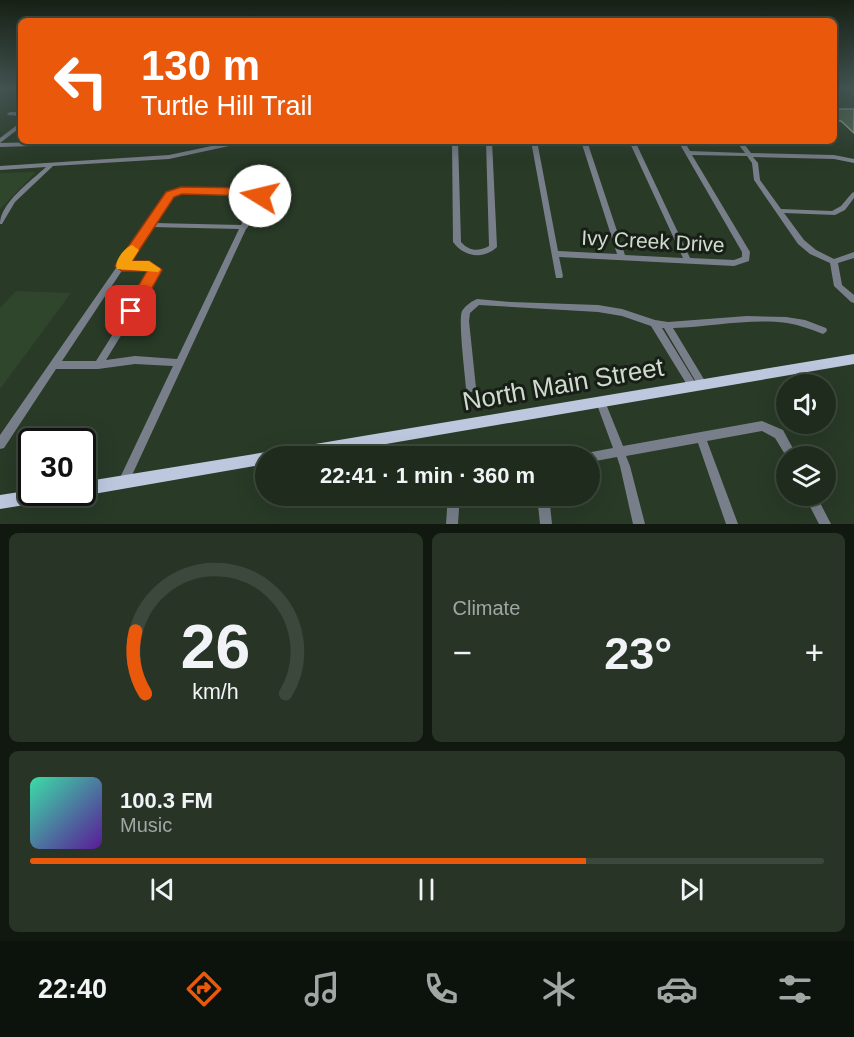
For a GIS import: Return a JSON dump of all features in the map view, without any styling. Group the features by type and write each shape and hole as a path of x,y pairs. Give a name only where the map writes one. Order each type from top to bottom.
{"main road":[{"name":"North Main Street","path":"339,446 854,359"},
{"path":"96,487 255,460"},
{"path":"0,502 18,499"}],"street":[{"path":"10,114 18,114"},
{"path":"0,143 18,127"},
{"path":"0,143 18,143"},
{"path":"0,168 169,157 224,144"},
{"path":"455,144 457,242 470,253 493,247 489,144"},
{"path":"535,144 559,276"},
{"path":"585,144 622,258"},
{"path":"633,144 688,261"},
{"path":"683,144 688,153 834,157 854,161"},
{"path":"741,144 755,163 757,180 801,242 813,252 834,262 854,255"},
{"name":"Ivy Creek Drive","path":"556,254 734,263 746,257 688,153"},
{"path":"0,222 13,201 50,166"},
{"path":"0,444 173,192 259,194 123,482"},
{"path":"780,211 833,213 843,208 854,194"},
{"path":"149,225 244,227"},
{"path":"834,262 838,286 854,300"},
{"path":"98,365 155,270 149,266 122,266"},
{"path":"471,388 465,321 466,312 477,302 614,311 667,325 748,318 809,324 823,330"},
{"path":"654,323 676,351 697,385"},
{"path":"667,325 676,351"},
{"path":"55,365 98,365 135,360 180,363"},
{"path":"602,402 620,451 639,524"},
{"path":"600,455 756,426 779,434 786,446"},
{"path":"701,437 732,524"},
{"path":"452,524 453,506"},
{"path":"544,506 546,524"},
{"path":"816,506 825,524"}],"shaded area":[{"path":"36,172 0,209 0,173"},
{"path":"16,291 71,293 0,389 0,308"}],"building":[{"path":"837,112 854,112 854,133 841,121 837,121"}],"slow traffic":[{"path":"132,250 122,266 149,266 154,269"}],"route":[{"path":"131,311 155,270 149,266 122,266 170,194 181,190 256,192 260,196"}]}
